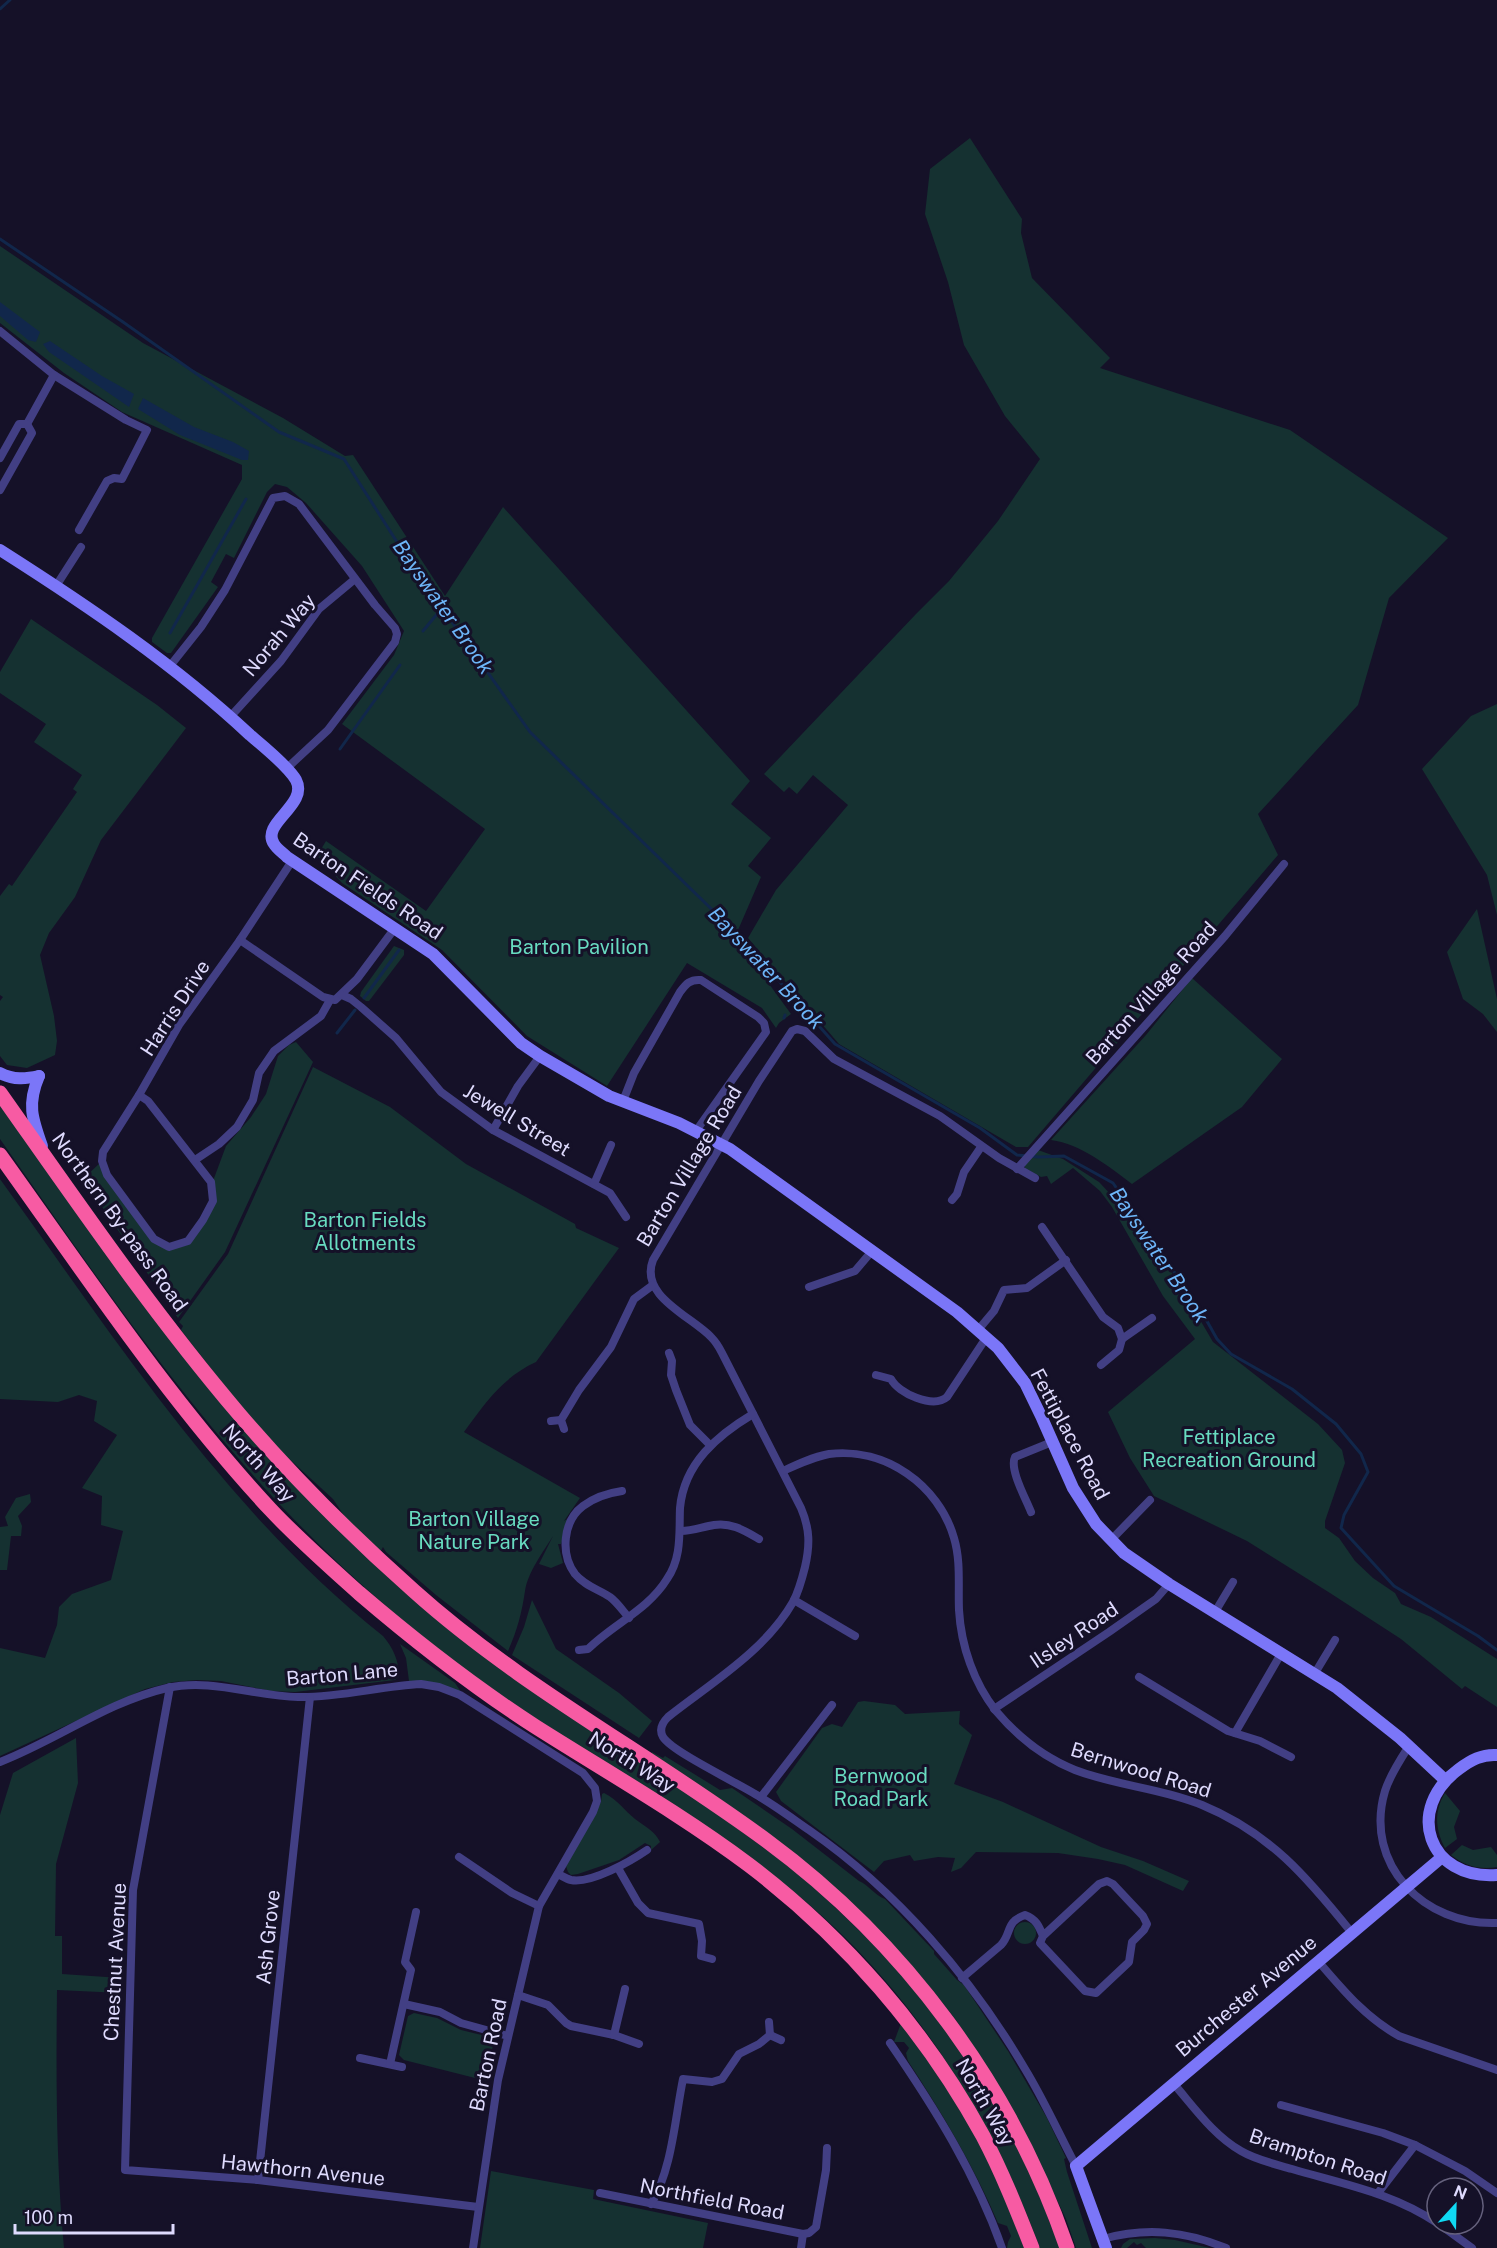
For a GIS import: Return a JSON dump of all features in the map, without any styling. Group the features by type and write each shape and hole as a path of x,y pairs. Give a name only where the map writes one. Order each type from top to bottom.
{"highway":[{"name":"Northern By-pass Road","path":"0,1093 141,1288 208,1376"},
{"name":"North Way","path":"0,1155 148,1361 206,1435 272,1512 395,1624 491,1697 681,1818 749,1865 786,1895 839,1944 897,2007 954,2086 998,2165 1032,2248"},
{"name":"North Way","path":"208,1376 310,1492 417,1594 529,1681 766,1840 824,1887 859,1920 919,1985 981,2072 1028,2155 1067,2248"}],"street":[{"path":"0,331 54,375 126,420 147,430 122,479 114,478 107,481 79,530"},
{"path":"27,424 54,375"},
{"path":"0,458 19,424 27,424"},
{"path":"0,490 32,433 27,424"},
{"path":"170,666 196,634 225,590 273,498 285,496 299,504 395,628 397,634 395,642 328,730 286,769"},
{"path":"56,586 81,547"},
{"name":"Barton Fields Road","path":"0,550 56,586 170,666 231,716 286,769 296,780 297,796 276,825 271,839 273,844 292,861 433,954 521,1043 540,1056 600,1092 696,1131 721,1144"},
{"name":"Norah Way","path":"231,716 281,660 319,609 355,579"},
{"name":"Harris Drive","path":"195,1160 211,1182 213,1201 188,1241 168,1246 154,1239 107,1174 102,1161 103,1152 179,1025 240,940 292,861"},
{"name":"Barton Village Road","path":"1020,1165 1225,936 1284,864"},
{"path":"240,940 330,1000 335,1000 357,979 395,928"},
{"path":"623,1101 634,1073 681,992 693,979 701,980 758,1017 765,1023 766,1032 696,1131"},
{"name":"Jewell Street","path":"342,995 361,1006 396,1038 441,1092 493,1130 609,1193 626,1217"},
{"path":"138,1095 148,1101 195,1160 219,1144 237,1126 253,1100 259,1073 274,1051 321,1016 330,1000"},
{"name":"Barton Village Road","path":"653,1285 650,1277 652,1260 792,1030 805,1031 818,1041 834,1059 940,1116 981,1147 1020,1165 1035,1178"},
{"path":"493,1130 540,1056"},
{"path":"0,1073 23,1080 39,1076 31,1101 32,1117 46,1158"},
{"name":"Fettiplace Road","path":"721,1144 807,1203 957,1312 1008,1360 1025,1383 1077,1496 1096,1524 1132,1559 1315,1673 1372,1715 1445,1780"},
{"path":"594,1184 611,1145"},
{"path":"958,1197 964,1172 981,1147"},
{"path":"1042,1227 1103,1317 1118,1328 1122,1339 1119,1350 1101,1365"},
{"path":"809,1287 855,1271 872,1251"},
{"path":"876,1375 891,1379 894,1385 926,1401 932,1403 943,1400 1005,1290 1027,1288 1066,1260"},
{"path":"564,1430 561,1420 579,1390 611,1347 634,1299 653,1285 676,1311 713,1339 735,1377 801,1509 809,1533 808,1554 794,1600 855,1636"},
{"path":"1122,1339 1152,1318"},
{"path":"669,1353 672,1361 671,1375 690,1425 710,1444"},
{"path":"579,1650 588,1649 658,1593 669,1578 676,1561 681,1531 680,1506 684,1490 699,1458 723,1433 753,1414"},
{"path":"551,1421 561,1420"},
{"path":"1031,1512 1014,1471 1013,1461 1015,1457 1052,1442"},
{"name":"Bernwood Road","path":"783,1471 817,1457 832,1454 869,1457 887,1462 920,1483 943,1511 954,1539 958,1567 959,1613 965,1648 983,1691 994,1709 1009,1725 1028,1742 1075,1770 1188,1799 1234,1820 1292,1863 1352,1933"},
{"path":"622,1491 604,1490 581,1507 568,1533 565,1551 574,1572 585,1584 610,1597 629,1617"},
{"path":"1111,1540 1150,1500"},
{"path":"681,1531 693,1531 715,1524 728,1525 741,1528 759,1539"},
{"path":"1215,1612 1233,1582"},
{"name":"Ilsley Road","path":"994,1709 1156,1599 1169,1584"},
{"name":"North Way","path":"794,1600 764,1640 668,1717 661,1726 663,1737 675,1748 760,1797 839,1852 879,1886 932,1942 962,1978 1025,2068 1076,2166 1104,2244"},
{"path":"1315,1673 1335,1640"},
{"path":"1235,1733 1282,1652"},
{"path":"1139,1677 1228,1731 1260,1741 1291,1757"},
{"name":"Barton Lane","path":"0,1762 128,1700 170,1687 196,1684 221,1686 259,1694 310,1697 421,1684 439,1687 460,1695 583,1773 591,1781 597,1794"},
{"name":"Chestnut Avenue","path":"125,2170 133,1890 170,1687"},
{"name":"Ash Grove","path":"258,2181 310,1697"},
{"path":"760,1797 832,1705"},
{"path":"1409,1746 1385,1792 1381,1821 1386,1853 1394,1870 1406,1887 1428,1906 1449,1916 1472,1922 1497,1923"},
{"path":"1497,1755 1470,1760 1445,1780 1434,1796 1428,1819 1432,1840 1441,1858 1468,1874 1497,1875"},
{"name":"Barton Road","path":"473,2248 498,2080 539,1906 593,1812 597,1794"},
{"path":"558,1874 571,1880 580,1880 618,1868 647,1850"},
{"path":"459,1857 512,1893 539,1906"},
{"name":"Burchester Avenue","path":"1076,2166 1441,1858"},
{"path":"618,1868 638,1903 648,1913 699,1924 702,1941 701,1956 712,1959"},
{"path":"1107,1881 1113,1884 1143,1916 1147,1924 1132,1942 1129,1962 1096,1993 1085,1991 1040,1943 1043,1936 1099,1884 1107,1881"},
{"path":"390,2064 411,1970 405,1962 416,1912"},
{"path":"962,1978 1005,1941 1010,1926 1017,1918 1025,1915 1034,1919 1043,1936"},
{"path":"1318,1960 1355,2004 1385,2028 1406,2038 1497,2070"},
{"path":"614,2036 625,1989"},
{"path":"518,1995 548,2005 571,2026 639,2044"},
{"path":"404,2004 440,2012 461,2023 508,2036"},
{"path":"769,2022 770,2036"},
{"path":"770,2036 781,2040"},
{"path":"651,2204 665,2172 683,2079 712,2082 722,2079 739,2054 770,2036"},
{"path":"890,2043 922,2089 949,2134 987,2208 1002,2248"},
{"path":"360,2058 402,2067"},
{"name":"Brampton Road","path":"1173,2083 1214,2130 1239,2150 1259,2159 1378,2193 1425,2216"},
{"path":"1281,2105 1383,2133 1414,2145 1465,2171 1497,2193"},
{"path":"1378,2193 1414,2145"},
{"path":"803,2234 809,2234 816,2227 826,2170 827,2148"},
{"name":"Hawthorn Avenue","path":"125,2170 258,2181 478,2207"},
{"name":"Northfield Road","path":"600,2193 803,2234 801,2248"},
{"path":"1104,2244 1134,2232 1162,2231 1196,2236 1226,2248"},
{"name":"Brampton Road","path":"1456,2236 1472,2248"}],"green space":[{"path":"970,138 1022,219 1021,233 1032,278 1110,358 1100,368 1290,430 1448,538 1389,598 1358,705 1258,814 1278,855 1028,1147 1016,1147 839,1044 748,938 776,890 848,805 813,775 797,794 789,787 784,792 764,774 949,581 998,521 1040,459 1005,416 964,345 948,282 925,214 930,169"},
{"name":"Barton Pavilion","path":"0,246 143,343 283,418 345,456 353,455 445,596 503,507 750,781 731,804 771,838 748,866 761,877 735,937 791,1014 776,1028 762,1008 687,963 607,1086 527,1036 442,950 342,883 317,856 326,841 426,911 485,829 342,724 394,655 404,631 362,566 306,503 287,487 275,484 267,492 234,558 226,554 211,582 218,587 171,653 167,653 152,642 152,638 242,479 242,465 122,412 64,373 0,323"},
{"path":"31,619 157,705 186,728 101,840 75,897 49,933 40,955 54,1016 57,1041 55,1055 27,1068 7,1065 0,1056 0,1001 3,997 0,995 0,896 9,884 12,886 77,792 73,789 82,775 34,742 46,724 0,693 0,672"},
{"path":"1497,704 1497,915 1487,875 1422,769 1471,716"},
{"path":"1477,909 1497,999 1497,1032 1483,1014 1463,999 1447,952"},
{"path":"394,946 404,950 404,955 369,1001 366,1001 360,996 361,992"},
{"path":"1192,978 1282,1059 1242,1107 1132,1184 1083,1151 1051,1140 1146,1035"},
{"path":"296,1042 313,1062 225,1252 178,1318 83,1179 102,1161 154,1239 169,1246 188,1241 213,1201 213,1181 226,1146 251,1117 266,1094 278,1056 289,1045"},
{"path":"313,1067 390,1107 466,1164 575,1224 576,1228 619,1248 536,1362 504,1383 464,1432 580,1498 564,1521 569,1518 561,1544 558,1544 563,1563 551,1568 539,1564 553,1536 533,1569 527,1584 517,1629 508,1651 436,1595 383,1547 379,1554 353,1529 333,1499 272,1443 252,1421 181,1330 183,1326 179,1322 228,1254"},
{"path":"0,1103 72,1205 358,1548 799,1874 893,1964 950,2034 990,2096 1024,2159 1060,2248 1040,2248 1018,2194 965,2091 933,2042 898,1996 859,1952 817,1912 740,1852 457,1664 378,1599 271,1495 222,1439 130,1322 0,1139"},
{"name":"Fettiplace Recreation Ground","path":"1038,1150 1063,1159 1099,1182 1115,1199 1175,1277 1213,1342 1318,1424 1342,1450 1345,1463 1325,1521 1325,1528 1339,1538 1355,1561 1373,1578 1395,1593 1401,1604 1431,1617 1497,1659 1497,1707 1465,1686 1462,1689 1401,1639 1247,1541 1154,1496 1130,1458 1108,1412 1195,1339 1163,1296 1112,1207 1100,1191 1073,1168 1051,1184 1047,1176 1041,1177 1025,1168 1025,1164"},
{"path":"0,1179 176,1421 223,1479 273,1534 326,1587 383,1636 395,1655 399,1677 395,1680 295,1692 271,1691 221,1681 173,1682 145,1689 0,1756 0,1648 45,1658 57,1625 59,1607 72,1594 111,1580 123,1531 101,1525 102,1496 82,1488 117,1435 94,1421 97,1401 79,1395 58,1402 0,1399"},
{"path":"30,1494 31,1502 18,1516 22,1526 21,1536 11,1536 7,1570 0,1570 0,1527 8,1526 5,1517 16,1498"},
{"path":"532,1600 556,1649 619,1693 652,1721 639,1738 512,1655"},
{"path":"400,1644 455,1683 461,1692 427,1681 409,1681 406,1658"},
{"name":"Bernwood Road Park","path":"858,1702 895,1705 905,1714 960,1711 959,1724 972,1735 954,1784 1003,1802 1101,1847 1143,1861 1189,1881 1183,1891 1125,1865 1058,1853 976,1852 961,1868 951,1872 955,1858 938,1857 914,1861 910,1855 884,1861 874,1872 781,1801 776,1792 822,1728 832,1724 842,1727"},
{"path":"76,1738 78,1783 56,1864 55,1936 62,1936 62,1974 121,1978 122,1993 57,1990 57,2119 64,2248 0,2248 0,1815 13,1773"},
{"path":"652,1752 663,1758 665,1756 720,1790 732,1788 792,1829 885,1899 934,1951 934,1954 964,1985 1008,2051 1047,2118 1066,2158 1064,2159 1067,2172 1092,2248 1076,2248 1066,2219 1024,2131 981,2058 934,1992 901,1955 651,1755"},
{"path":"604,1793 652,1832 660,1842 651,1850 651,1846 645,1843 619,1860 571,1875 566,1866"},
{"path":"1445,1793 1460,1811 1454,1827 1457,1839 1445,1848 1439,1834 1437,1820 1441,1800"},
{"path":"1462,1845 1473,1850 1491,1847 1497,1855 1497,1867 1473,1866 1451,1855"},
{"path":"1025,1922 1033,1925 1036,1933 1033,1941 1025,1944 1017,1941 1014,1933 1017,1925"},
{"path":"414,2013 437,2018 461,2030 494,2038 487,2081 404,2060 399,2055 408,2016"},
{"path":"901,2023 977,2135 999,2182 1024,2248 1007,2248 1011,2236 1007,2226 998,2223 957,2140 908,2061 906,2053 909,2048 904,2042 894,2042"},
{"path":"491,2171 594,2190 593,2199 708,2223 703,2248 480,2248"},
{"path":"1155,2238 1210,2248 1146,2248 1141,2243 1137,2245 1134,2242 1127,2248 1121,2248 1130,2239"}],"water":[{"path":"0,302 40,332 36,342 28,340 0,316"},
{"path":"50,341 102,376 134,394 129,407 49,352 43,344"},
{"path":"143,398 194,427 233,442 249,451 248,460 242,460 180,435 138,409"}],"waterway":[{"path":"0,9 10,0"},
{"name":"Bayswater Brook","path":"0,239 279,432 344,459 413,567 530,732 737,934 835,1044 980,1128 1017,1155 1064,1156 1113,1183 1203,1314 1217,1339 1231,1354 1292,1389 1336,1424 1361,1454 1368,1472 1344,1515 1341,1528 1394,1586 1478,1636 1497,1650"},
{"path":"170,633 246,499"},
{"path":"423,631 442,608"},
{"path":"340,749 400,665"},
{"path":"364,998 399,950"},
{"path":"337,1033 355,1010"}],"park label":[{"name":"Barton Fields Allotments","path":"365,1232"},
{"name":"Barton Village Nature Park","path":"474,1530"}]}
